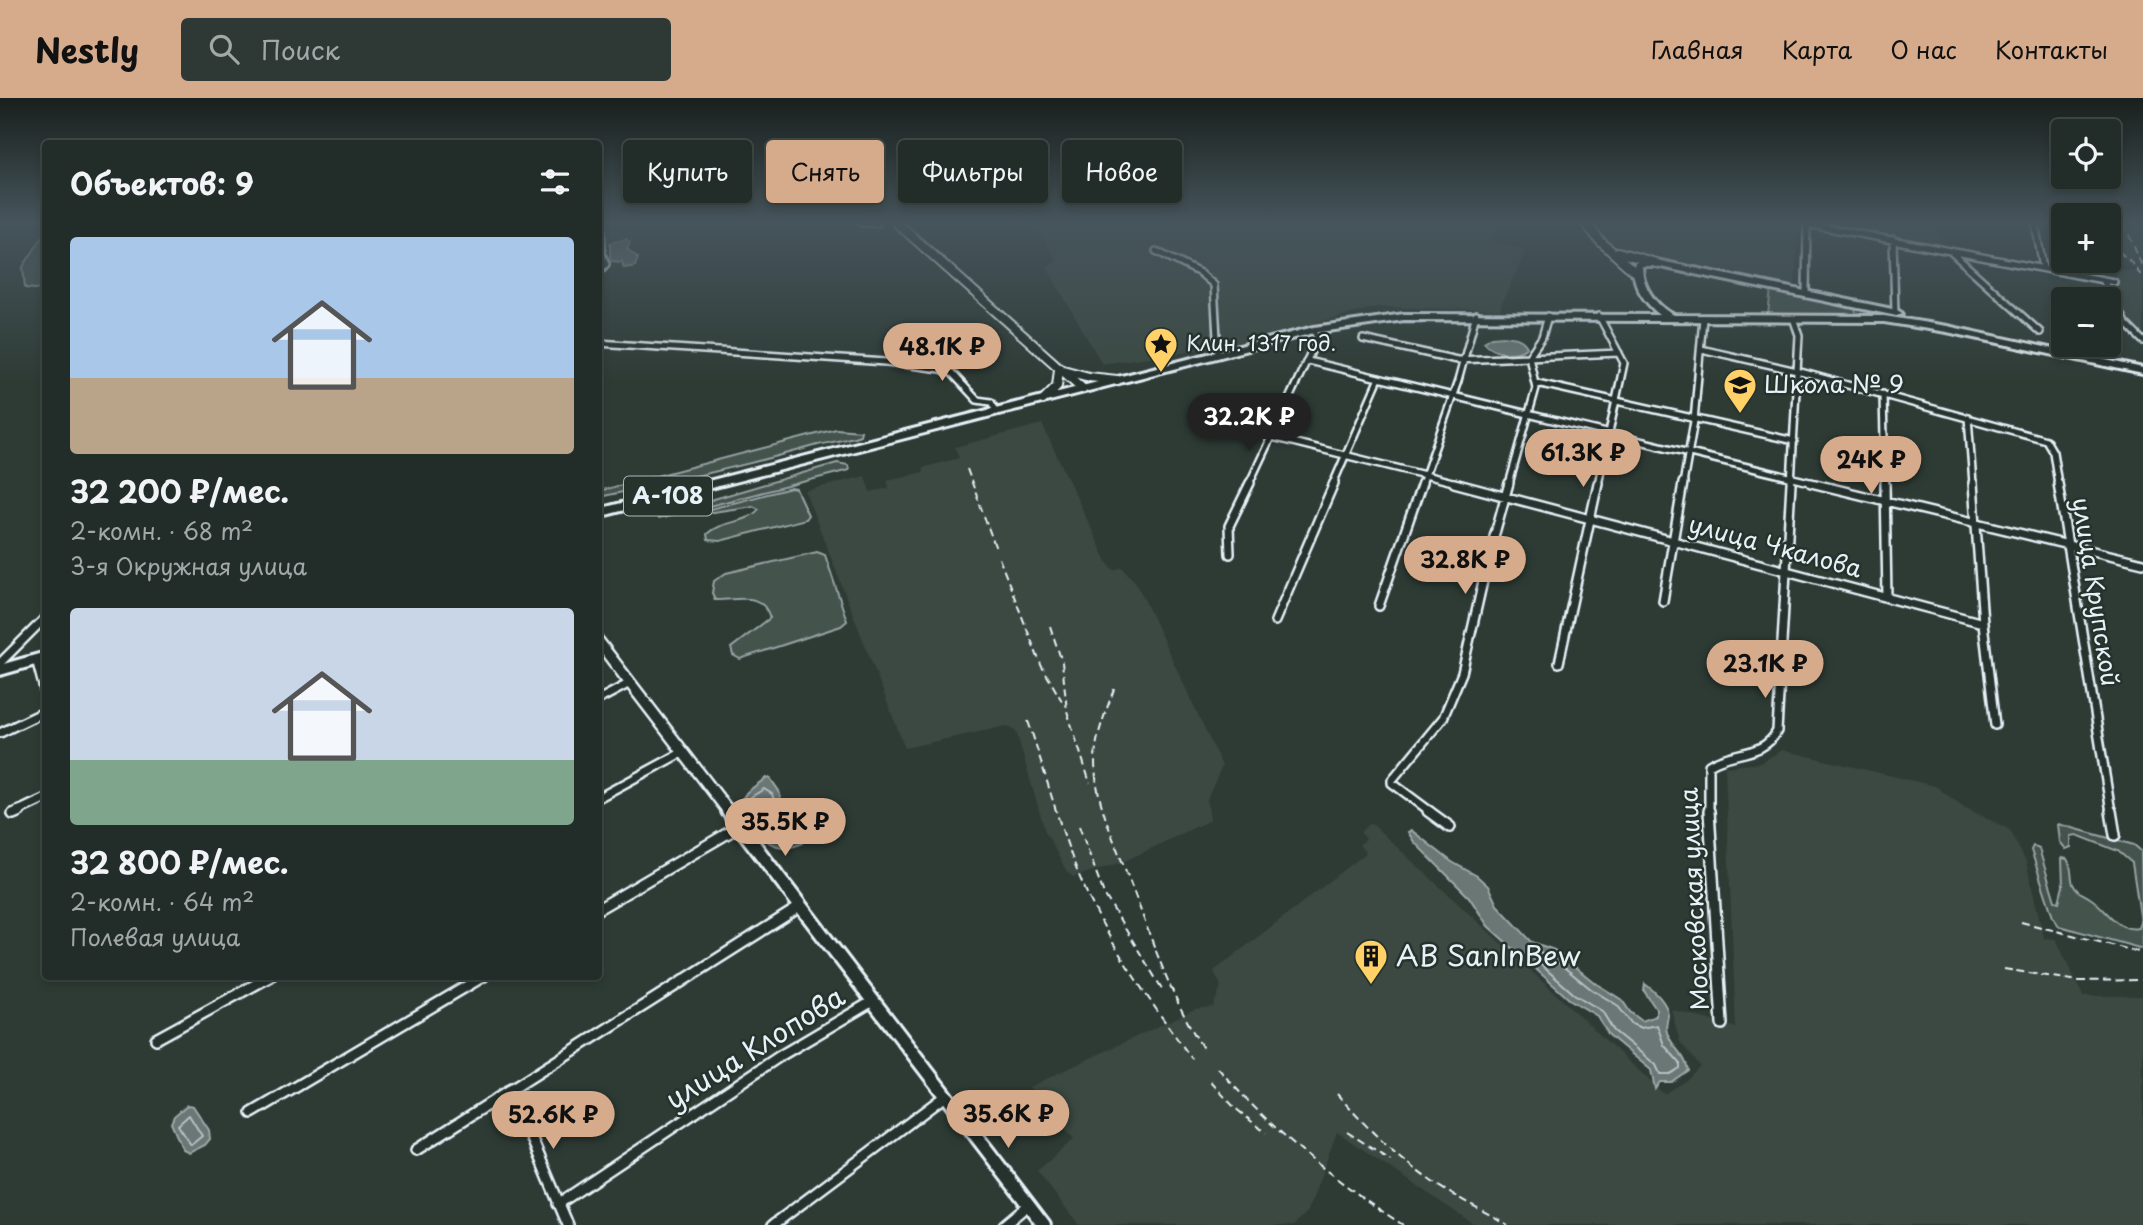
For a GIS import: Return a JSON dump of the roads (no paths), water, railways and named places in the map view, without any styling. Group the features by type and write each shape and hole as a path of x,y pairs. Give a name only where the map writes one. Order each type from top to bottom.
{"highway":[{"path":"1638,276 1655,309 1646,317"},
{"name":"А-108","path":"1717,276 2051,348"},
{"path":"1852,304 1862,311 1856,319"},
{"name":"А-108","path":"1655,309 1674,318"},
{"name":"А-108","path":"602,512 1314,330 1404,317 1476,315 1907,321 2051,349"},
{"name":"А-108","path":"2089,357 2143,371"},
{"name":"А-108","path":"2098,357 2143,364"},
{"path":"0,670 41,658"}],"street":[{"path":"955,276 1083,389"},
{"path":"1203,276 1214,285 1218,355"},
{"path":"1806,276 1806,294"},
{"path":"1894,276 1895,313"},
{"path":"1978,276 2040,332"},
{"path":"2081,276 2114,282"},
{"path":"2103,280 2125,323 2143,341"},
{"path":"1379,606 1453,396 1476,315"},
{"path":"1529,356 1542,337 1548,316"},
{"path":"1559,663 1624,363 1599,316"},
{"path":"1663,601 1694,418 1703,318"},
{"name":"Московская улица","path":"1722,1024 1707,779 1709,765 1719,757 1761,750 1768,746 1775,736 1788,570 1799,335 1793,318"},
{"path":"1230,554 1229,526 1308,361 1317,339 1314,330"},
{"path":"1363,339 1457,360 1619,353"},
{"path":"602,343 886,362 942,369 951,373 977,400 991,402 997,412"},
{"path":"1701,349 1797,371 1968,417 1983,623 1995,725"},
{"path":"1450,827 1392,783 1395,774 1449,708 1462,673 1489,555 1537,383 1529,356"},
{"path":"1308,361 2143,564"},
{"path":"1059,369 1097,379 1121,380"},
{"path":"1042,400 1057,386 1059,369"},
{"path":"1275,621 1379,378"},
{"path":"1537,383 1794,441"},
{"path":"1883,394 1887,598"},
{"name":"улица Крупской","path":"1968,417 2046,440 2053,452 2115,835"},
{"name":"улица Чкалова","path":"1272,437 1591,517 1983,623"},
{"path":"0,663 42,621"},
{"path":"602,646 1044,1225"},
{"path":"602,698 631,683"},
{"path":"0,733 42,713"},
{"path":"602,796 683,752"},
{"path":"13,814 42,800"},
{"path":"602,907 740,826"},
{"path":"416,1150 801,906"},
{"path":"156,1039 264,980"},
{"path":"253,1113 477,980"},
{"name":"улица Клопова","path":"558,1204 780,1056 873,1001"},
{"path":"511,1089 568,1225"},
{"path":"773,1225 945,1096"},
{"path":"1003,1225 1029,1205"}],"water":[{"path":"1492,337 1520,339 1527,347 1517,352 1505,353 1484,342"},
{"path":"770,778 779,791 783,809 802,827 805,836 803,843 791,847 772,844 764,839 738,805 747,792"},
{"path":"1411,830 1488,886 1497,905 1532,942 1554,950 1595,983 1622,1000 1630,1012 1642,1021 1656,1016 1656,1009 1644,991 1645,984 1652,990 1666,1006 1667,1034 1688,1070 1671,1082 1660,1082 1655,1089 1651,1070 1609,1035 1597,1016 1569,999 1488,926 1469,897 1414,842 1408,832"},
{"path":"187,1105 193,1106 209,1130 210,1139 205,1145 189,1153 183,1150 171,1123 174,1116"}],"railway":[{"path":"967,469 996,549"},
{"path":"999,558 1041,665 1062,701"},
{"path":"1050,626 1062,662 1067,711 1090,783"},
{"path":"1114,689 1101,724 1095,752 1101,805 1161,964 1180,1008 1204,1050"},
{"path":"1028,721 1064,836 1089,898 1129,969 1192,1059"},
{"path":"1079,826 1104,894 1164,992"},
{"path":"2021,922 2143,953"},
{"path":"2004,969 2079,981 2143,980"},
{"path":"1218,1068 1260,1113 1305,1153 1403,1225"},
{"path":"1211,1082 1235,1108 1266,1133"},
{"path":"1337,1094 1372,1131 1423,1175 1508,1225"},
{"path":"1347,1132 1391,1160"}],"place":[{"name":"Клин. 1317 год.","path":"1161,374"},
{"name":"Школа № 9","path":"1740,415"},
{"name":"AB SanInBew","path":"1371,986"}]}
